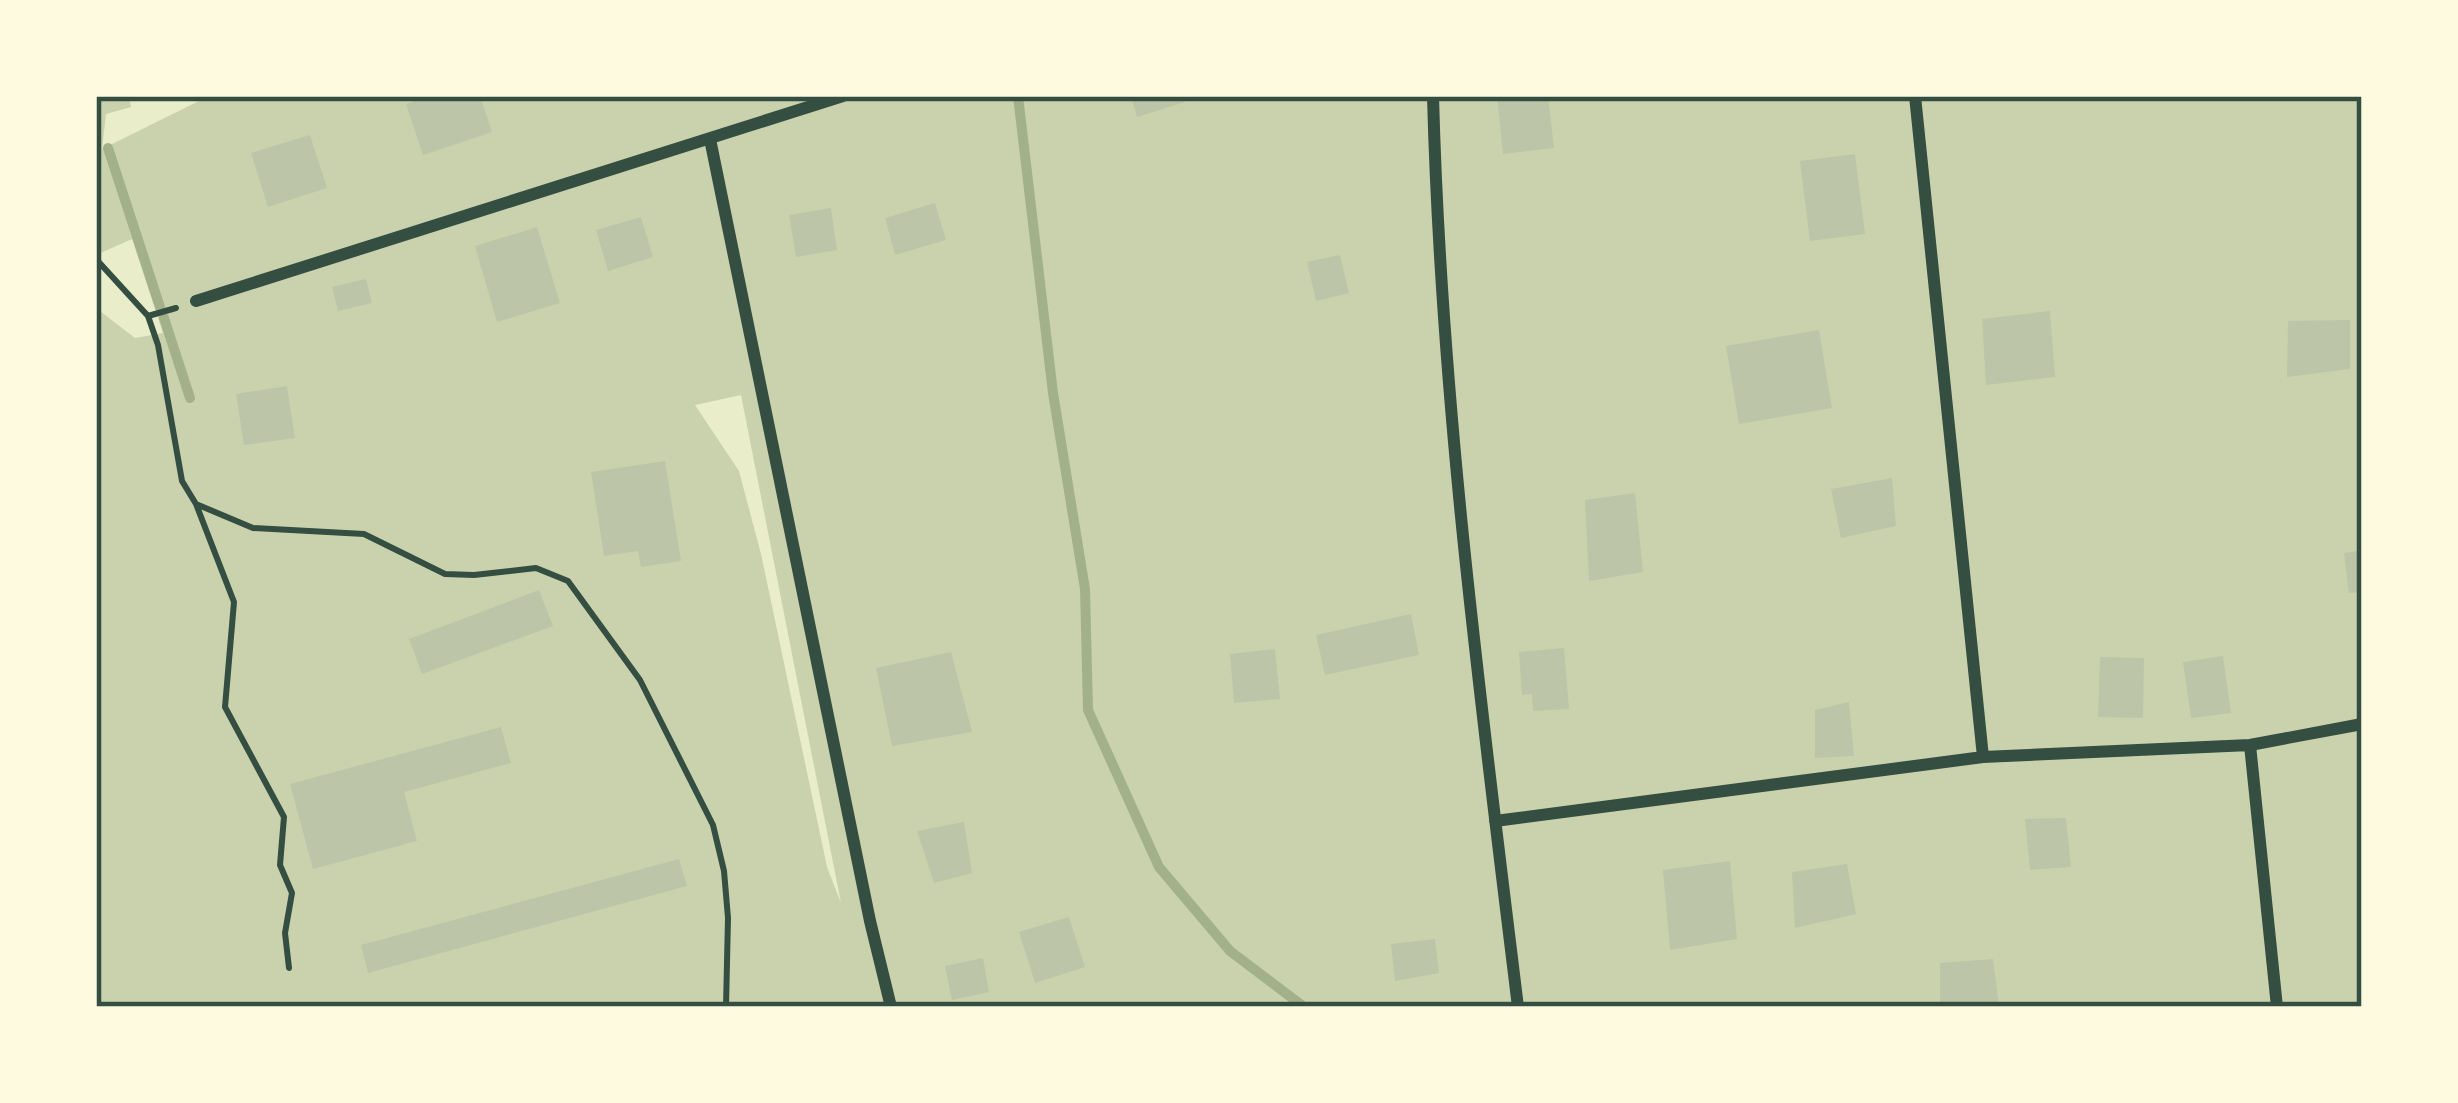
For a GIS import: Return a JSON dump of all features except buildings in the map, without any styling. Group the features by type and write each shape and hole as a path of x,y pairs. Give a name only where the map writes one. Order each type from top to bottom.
{"street":[{"path":"196,301 843,96"},
{"path":"1433,96 1437,246 1463,551 1518,1007"},
{"path":"1915,96 1983,757"},
{"path":"710,139 891,1007"},
{"path":"1495,821 1983,757 2250,745 2362,724"},
{"path":"2250,745 2277,1007"}],"path":[{"path":"96,259 148,316 158,345 182,481 196,504 234,602 225,707 284,817 280,865 292,893 286,933 289,968"},
{"path":"196,504 253,529 364,535 445,574 536,568 568,581 640,680 712,825 724,872 728,918 726,1007"}],"green space":[{"path":"96,96 129,96 131,107 106,114 102,149 209,96 2362,96 2362,1007 96,1007 96,308 135,338 163,333 132,239 96,255","holes":["741,395 841,903 827,867 739,471 695,405"]}],"waterway":[{"path":"1018,96 1053,393 1085,589 1088,710 1159,867 1230,951 1304,1007"},
{"path":"108,148 160,307"},
{"path":"164,318 190,398"}]}
